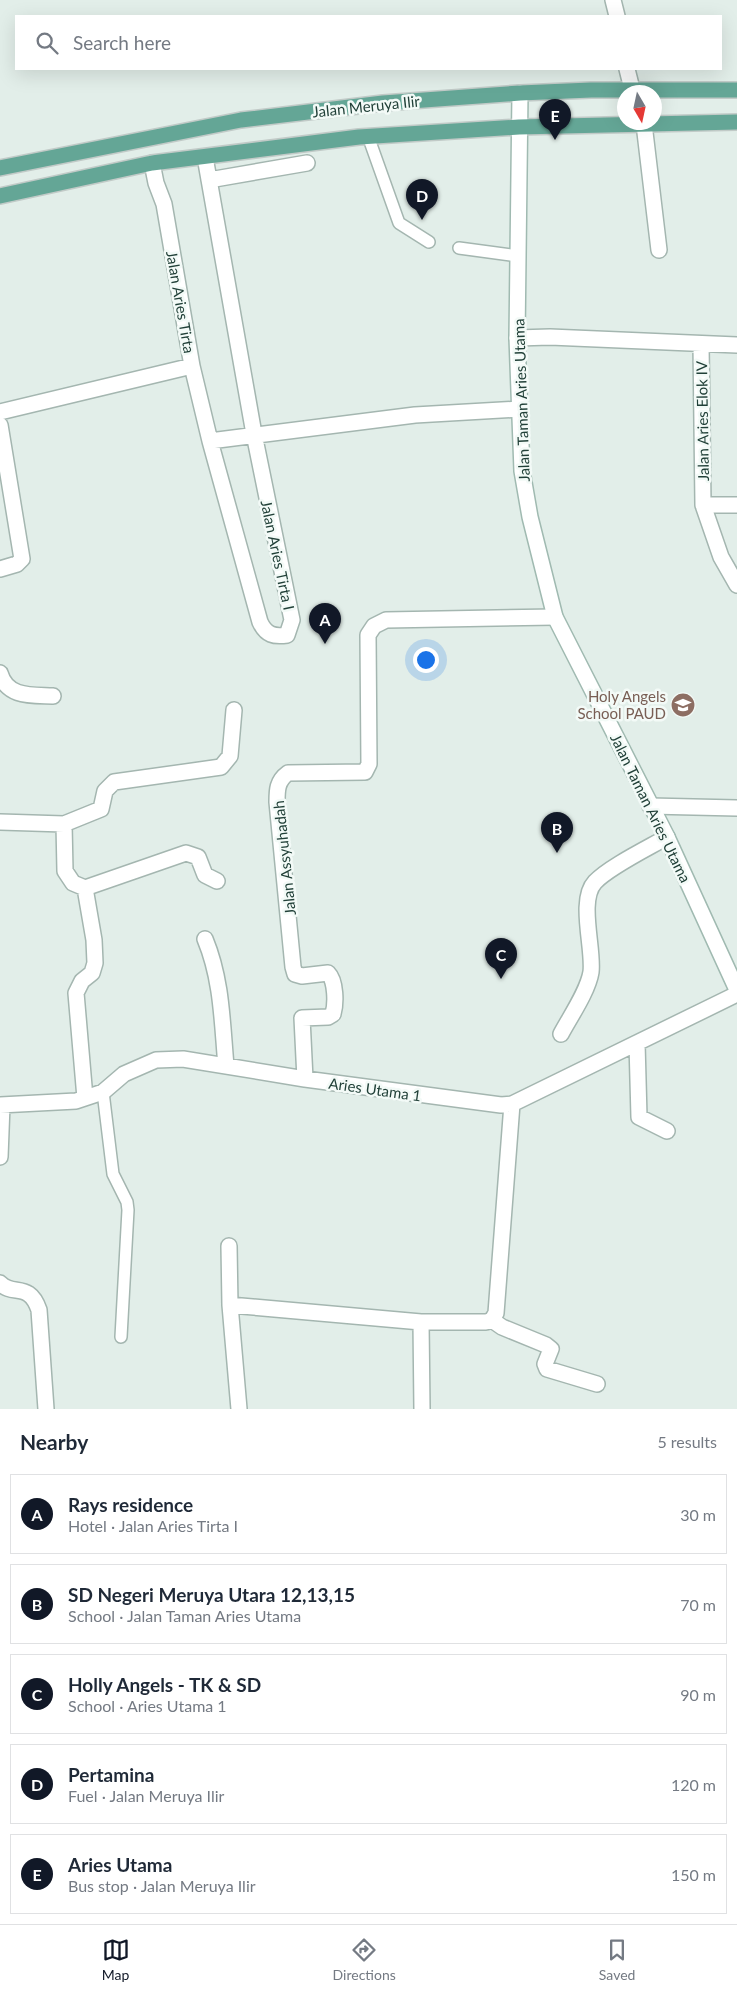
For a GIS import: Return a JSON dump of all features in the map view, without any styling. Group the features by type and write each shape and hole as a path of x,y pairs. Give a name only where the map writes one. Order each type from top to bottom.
{"main road":[{"name":"Jalan Meruya Ilir","path":"662,89 737,90"},
{"name":"Jalan Meruya Ilir","path":"0,168 241,120 383,103 520,93 617,90"},
{"name":"Jalan Meruya Ilir","path":"662,124 737,122"},
{"name":"Jalan Meruya Ilir","path":"0,196 152,163 368,136 519,127 617,125"}],"street":[{"path":"613,0 616,15"},
{"path":"627,70 631,85"},
{"name":"Jalan Taman Aries Utama","path":"520,93 517,338 522,471 530,517 555,617 667,837 737,992"},
{"path":"645,130 659,250"},
{"path":"205,157 254,434"},
{"name":"Jalan Aries Tirta","path":"152,163 156,183 164,204 192,366 210,441"},
{"path":"210,180 307,163"},
{"name":"Jalan Aries Elok IV","path":"517,338 550,337 701,344 703,505 721,557 737,585"},
{"path":"701,344 737,345"},
{"path":"0,412 192,366"},
{"path":"210,441 415,415 520,409"},
{"path":"0,425 22,559 17,564 0,570"},
{"name":"Jalan Aries Tirta I","path":"210,441 260,622 268,634 277,637 287,635 292,620 254,434"},
{"path":"703,505 737,505"},
{"name":"Jalan Assyuhadah","path":"305,1079 302,1018 328,1017 333,1014 335,1008 332,978 328,974 302,976 295,974 293,967 277,802 280,781 288,773 365,772 369,764 368,635 374,626 386,620 555,617"},
{"path":"0,673 9,689 19,694 53,696"},
{"path":"0,822 64,824 101,809 105,791 114,782 221,767 230,756 234,710"},
{"path":"650,806 737,808"},
{"path":"64,824 65,871 73,883 85,888 186,854 198,857 205,875 218,881"},
{"path":"561,1034 586,987 591,972 587,903 594,883 605,873 667,837"},
{"path":"85,888 94,940 95,963 92,973 82,981 76,993 85,1098"},
{"path":"205,939 214,961 219,983 226,1066"},
{"name":"Aries Utama 1","path":"1,1105 76,1102 104,1092 124,1074 156,1060 183,1059 305,1079 501,1105 512,1104 737,992"},
{"path":"637,1043 639,1117 667,1131"},
{"path":"230,1305 421,1322 486,1322 492,1320 496,1313 512,1104"},
{"path":"0,1157 1,1105"},
{"path":"229,1246 230,1305 239,1409"},
{"path":"0,1283 4,1287 25,1291 36,1299 39,1310 46,1409"},
{"path":"492,1320 502,1328 546,1345 551,1349 545,1364 547,1369 597,1384"},
{"path":"421,1322 422,1409"}],"lane":[{"path":"368,136 398,223 429,242"},
{"path":"459,248 518,256"},
{"path":"104,1092 113,1174 127,1202 128,1210 121,1337"}],"place":[{"name":"Aries Utama","path":"555,140"},
{"name":"Pertamina","path":"422,220"},
{"name":"Rays residence","path":"325,644"},
{"name":"Holy Angels School PAUD","path":"683,705"},
{"name":"SD Negeri Meruya Utara 12,13,15","path":"557,853"},
{"name":"Holly Angels - TK & SD","path":"501,979"}]}
